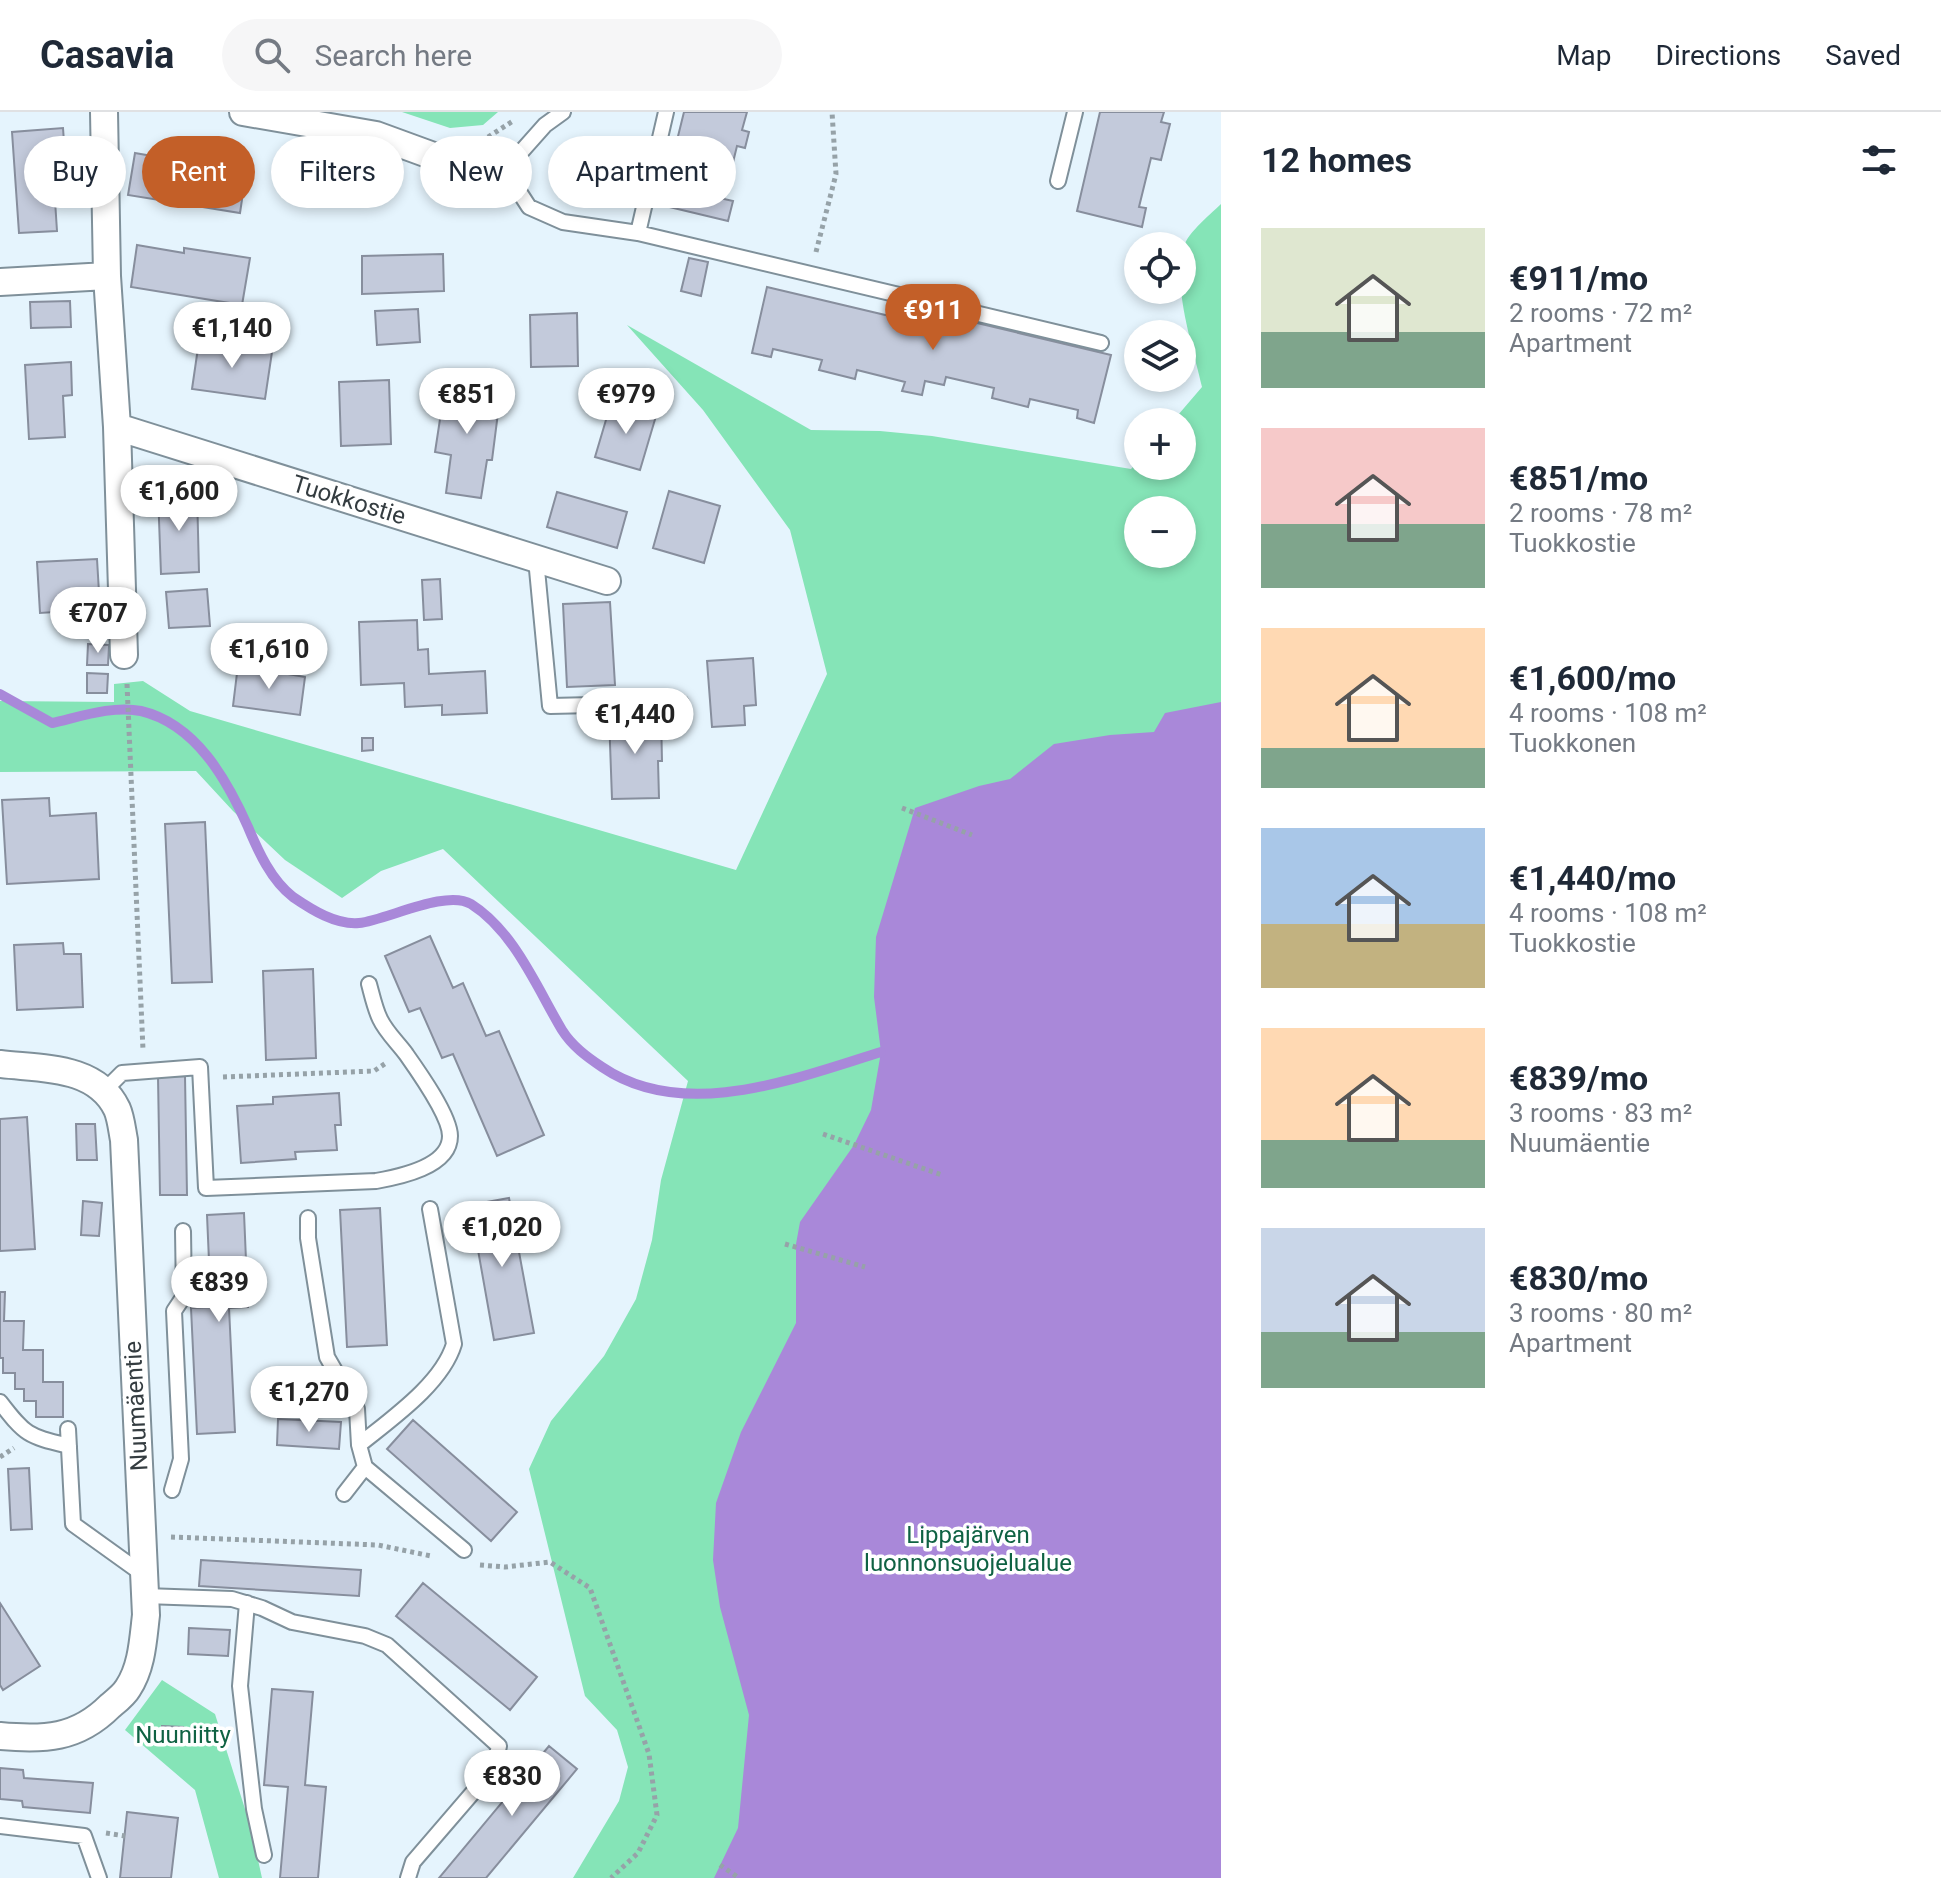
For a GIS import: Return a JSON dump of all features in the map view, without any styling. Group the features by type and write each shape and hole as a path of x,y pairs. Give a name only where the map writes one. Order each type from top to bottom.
{"street":[{"path":"104,112 107,276 117,427 124,655"},
{"path":"243,112 376,135 420,151"},
{"path":"0,282 107,276"},
{"name":"Tuokkostie","path":"117,427 607,581"},
{"path":"0,1064 76,1074 104,1091"},
{"name":"Nuumäentie","path":"0,1736 29,1739 60,1736 87,1726 128,1688 141,1656 146,1615 124,1140 117,1109 104,1091"}],"lane":[{"path":"532,140 563,112"},
{"path":"638,233 666,112"},
{"path":"1058,181 1075,112"},
{"path":"531,208 563,222 638,233 1101,343"},
{"path":"536,559 550,706 681,703"},
{"path":"104,1091 122,1073 200,1067 206,1188 376,1181 399,1177 428,1166 447,1150 451,1135 439,1105 380,1021 369,984"},
{"path":"359,1445 415,1398 450,1359 454,1344 430,1209"},
{"path":"308,1218 308,1238 327,1357 357,1409 359,1445 365,1467 466,1557"},
{"path":"172,1490 181,1459 174,1311 184,1296 183,1231"},
{"path":"0,1402 16,1424 32,1437 69,1446"},
{"path":"68,1429 73,1524 145,1586 232,1599 292,1622 365,1636 387,1645 499,1746 494,1768 413,1862 408,1878"},
{"path":"344,1494 365,1467"},
{"path":"247,1603 240,1686 254,1809 264,1855"},
{"path":"0,1826 84,1836 99,1878"}],"path":[{"path":"811,273 836,174 832,112"},
{"path":"128,693 143,1070"},
{"path":"902,808 972,835"},
{"path":"202,1078 374,1071 404,1052"},
{"path":"823,1134 942,1175"},
{"path":"785,1244 865,1267"},
{"path":"159,1537 378,1545 438,1557"},
{"path":"466,1557 505,1567 550,1562 590,1588 649,1754 657,1815 638,1853 611,1878"},
{"path":"720,1865 739,1878"}],"green space":[{"path":"402,112 498,112 483,125 450,128"},
{"path":"1221,204 1221,1878 573,1878 619,1801 628,1767 617,1730 585,1696 529,1469 551,1421 604,1356 636,1299 652,1240 661,1180 688,1081 443,849 381,871 342,898 285,860 196,771 0,772 0,701 114,702 114,684 143,681 190,711 736,870 827,674 790,530 703,410 627,325 811,430 880,431 932,436 1124,468 1124,480 1196,480 1196,408 1184,408 1202,387 1196,362 1196,320 1186,320 1182,304 1196,304 1196,232 1192,232"},
{"name":"Nuuniitty","path":"162,1680 215,1714 251,1828 262,1878 219,1878 195,1790 125,1730"}],"shaded area":[{"name":"Lippajärven luonnonsuojelualue","path":"1221,702 1221,1878 714,1878 738,1828 749,1715 720,1607 713,1560 716,1503 741,1432 796,1323 796,1244 800,1222 854,1145 871,1110 881,1052 874,997 876,937 915,808 1010,779 1054,744 1154,732 1165,713"}],"building":[{"path":"684,112 747,112 742,130 749,132 745,148 737,146 736,150 736,136 678,136"},
{"path":"1100,112 1164,112 1161,122 1170,124 1161,160 1151,158 1139,207 1146,208 1142,227 1077,211"},
{"path":"63,128 64,136 24,136 24,208 56,208 57,231 19,233 12,132"},
{"path":"135,153 142,154 142,197 128,195"},
{"path":"209,208 241,208 240,213"},
{"path":"674,208 731,208 728,221"},
{"path":"137,245 184,253 184,248 250,258 242,305 131,287"},
{"path":"443,254 444,291 362,294 362,256"},
{"path":"689,258 708,262 701,296 681,291"},
{"path":"767,287 936,327 939,314 1111,355 1094,423 1077,418 1078,410 1030,399 1028,407 992,398 994,388 946,377 944,385 925,381 922,395 902,391 905,382 857,370 855,379 819,370 822,360 773,349 771,357 752,353"},
{"path":"70,301 71,327 31,328 30,302"},
{"path":"418,309 420,342 377,345 375,311"},
{"path":"577,313 578,366 531,367 530,315"},
{"path":"199,341 272,352 265,399 192,389"},
{"path":"71,362 72,395 63,396 65,437 29,439 25,365"},
{"path":"389,380 391,444 341,446 339,382"},
{"path":"446,380 490,387 487,403 499,405 492,460 487,460 481,498 446,493 451,455 435,452"},
{"path":"611,403 656,416 640,470 595,457"},
{"path":"669,491 720,506 704,563 653,548"},
{"path":"197,492 199,572 161,574 158,493"},
{"path":"557,492 627,512 617,548 547,527"},
{"path":"97,559 100,609 40,613 37,562"},
{"path":"440,579 442,619 424,620 422,580"},
{"path":"207,589 210,626 169,628 166,592"},
{"path":"610,602 615,685 567,687 563,604"},
{"path":"417,620 418,650 428,649 429,674 485,671 487,713 442,715 442,705 405,707 404,683 361,685 359,622"},
{"path":"88,644 109,645 108,665 87,665"},
{"path":"753,658 756,705 744,706 745,725 712,727 707,661"},
{"path":"238,665 305,677 300,715 233,706"},
{"path":"87,673 108,674 107,693 87,693"},
{"path":"661,714 659,798 612,799 609,716"},
{"path":"362,738 373,738 373,750 362,751"},
{"path":"49,798 50,816 96,813 99,879 7,884 2,800"},
{"path":"205,822 212,982 172,983 165,824"},
{"path":"430,936 453,988 463,983 486,1036 499,1031 544,1135 497,1156 453,1054 442,1058 420,1008 409,1012 385,956"},
{"path":"63,943 64,954 81,954 83,1007 17,1010 14,945"},
{"path":"313,969 316,1058 266,1060 263,971"},
{"path":"185,1076 187,1195 160,1195 158,1077"},
{"path":"339,1093 341,1125 335,1125 337,1150 295,1152 296,1159 241,1163 237,1106 273,1104 273,1097"},
{"path":"27,1117 35,1249 0,1251 0,1119"},
{"path":"76,1124 95,1124 97,1160 77,1160"},
{"path":"509,1198 534,1333 494,1340 470,1205"},
{"path":"83,1201 102,1203 99,1236 81,1235"},
{"path":"380,1208 387,1345 347,1347 340,1210"},
{"path":"244,1213 248,1307 229,1308 235,1432 197,1434 191,1308 211,1307 207,1215"},
{"path":"0,1292 5,1292 4,1321 24,1321 23,1350 43,1350 43,1382 63,1382 63,1417 36,1417 36,1401 24,1401 24,1389 15,1389 15,1373 3,1373 3,1358 0,1358"},
{"path":"278,1419 341,1422 339,1449 277,1445"},
{"path":"413,1420 517,1512 491,1541 387,1449"},
{"path":"29,1468 32,1529 11,1530 8,1469"},
{"path":"201,1560 361,1570 359,1596 199,1586"},
{"path":"423,1583 537,1677 510,1710 396,1616"},
{"path":"0,1603 40,1666 3,1690 0,1685"},
{"path":"189,1628 230,1630 228,1656 188,1654"},
{"path":"272,1689 313,1692 305,1785 326,1787 318,1878 280,1878 288,1787 264,1785"},
{"path":"162,1726 183,1727 182,1739 162,1738"},
{"path":"549,1746 577,1769 486,1878 439,1878"},
{"path":"0,1768 23,1770 24,1778 93,1783 90,1813 23,1807 22,1801 0,1799"},
{"path":"127,1812 178,1818 171,1878 120,1878"}],"waterway":[{"path":"0,694 52,723 96,712 130,710 161,718 178,728 207,756 219,773 278,882 293,897 324,916 359,923 447,900 471,904 486,915 512,945 570,1041 602,1067 634,1084 668,1092 704,1094 740,1090 777,1083 881,1052"}]}
